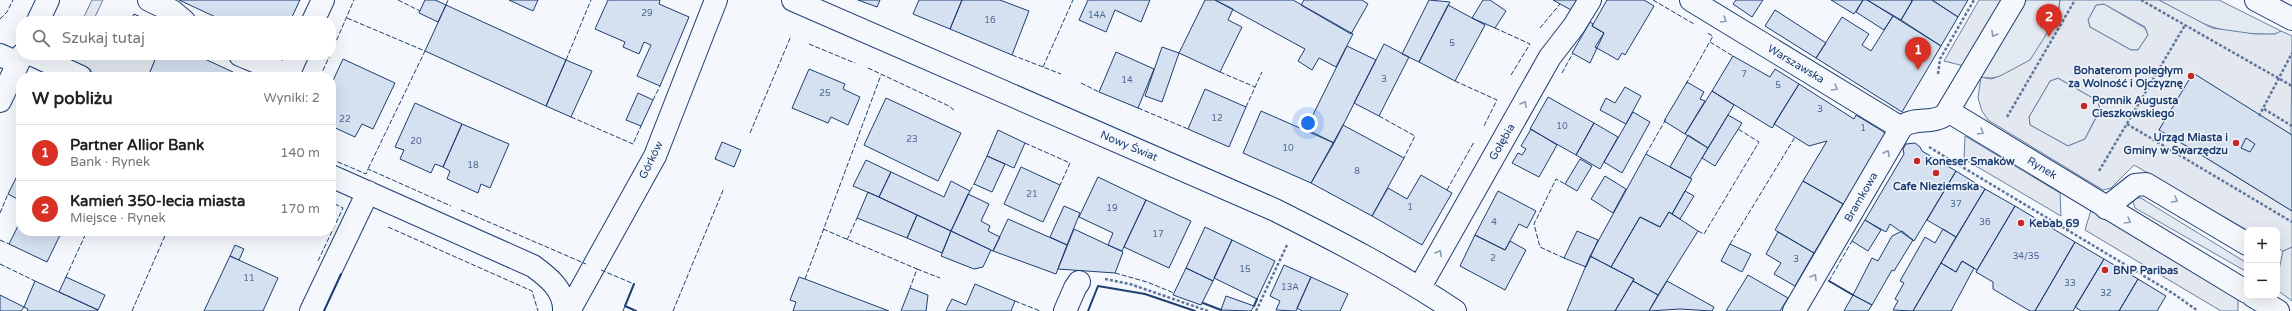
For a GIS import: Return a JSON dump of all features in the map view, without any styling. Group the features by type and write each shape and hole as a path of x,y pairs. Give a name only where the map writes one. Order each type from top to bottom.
{"street":[{"path":"40,16 48,0"},
{"path":"150,0 177,16"},
{"path":"315,16 323,0"},
{"name":"Górków","path":"569,311 655,156 716,0"},
{"name":"Nowy Świat","path":"793,0 1213,182 1340,241 1420,287 1455,311"},
{"name":"Gołębia","path":"1420,287 1550,57 1574,26 1590,0"},
{"name":"Warszawska","path":"1691,0 1901,128"},
{"path":"1901,128 1907,124 1938,119 1948,111 2014,0"},
{"path":"2256,0 2292,19"},
{"path":"0,101 17,60"},
{"path":"27,60 65,72"},
{"path":"252,60 281,72"},
{"path":"290,72 296,60"},
{"name":"Rynek","path":"1948,111 2106,208 2244,290"},
{"name":"Bramkowa","path":"1794,311 1901,128"},
{"path":"336,178 532,266 557,287 564,304 564,311"},
{"path":"2106,208 2135,184 2146,184 2244,242"},
{"path":"311,311 368,192"},
{"path":"1066,311 1075,288 1080,282"}],"path":[{"path":"1936,78 1940,59 1974,0"},
{"path":"2000,114 2006,118 2075,0"},
{"path":"2141,0 2292,86"},
{"path":"2096,178 2185,25"},
{"path":"2259,116 2292,53"},
{"path":"2264,109 2292,126"},
{"path":"2127,124 2292,222"},
{"path":"1924,144 2174,294 2198,311"},
{"path":"2067,230 2072,220"},
{"path":"1256,311 1297,221"},
{"path":"1080,282 1089,278 1114,280 1208,311"}],"shaded area":[{"path":"92,0 103,0 95,16 84,16"},
{"path":"1979,0 2003,0 1964,66 1944,61"},
{"path":"2026,0 2060,0 2057,14 2044,41 2034,56 2019,68 1994,78 1981,77"},
{"path":"2060,0 2159,0 2212,28 2255,34 2275,34 2281,31 2292,36 2291,135 2162,125 2159,130 2292,211 2292,247 2283,251 2280,250 2280,227 2244,227 2244,228 2134,165 2111,188 2103,190 1988,120 1982,111 1978,98 1981,77 1991,79 2000,76 2030,60 2058,16","holes":["2104,4 2145,27 2148,35 2138,50 2131,50 2090,27 2088,20 2096,5","2058,78 2098,101 2100,110 2085,139 2068,146 2030,125 2029,117 2050,81"]},
{"path":"2159,0 2219,0 2281,31 2276,34 2268,34 2231,32 2218,29 2196,20"},
{"path":"2104,4 2145,28 2148,35 2138,50 2131,50 2090,27 2088,20 2096,5"},
{"path":"70,60 155,60 150,72 90,72 71,63"},
{"path":"2058,78 2098,101 2100,109 2085,139 2068,146 2030,125 2029,117 2050,81"},
{"path":"1965,136 2060,193 2061,216 1964,159"},
{"path":"2136,198 2141,198 2244,261 2244,270 2135,208 2133,202"},
{"path":"2091,210 2238,298 2238,311 2221,311 2085,230"},
{"path":"2292,247 2292,301 2280,292 2280,265 2283,251"}],"building":[{"path":"179,0 300,0 292,16 213,16"},
{"path":"425,0 435,0 446,5 438,22 419,13"},
{"path":"509,0 538,0 533,11"},
{"path":"608,0 660,0 659,4 689,17 660,86 637,76 651,45 644,42 639,54 623,47 625,42 595,29"},
{"path":"858,0 880,0 877,7"},
{"path":"919,0 962,0 950,29 913,14"},
{"path":"962,0 1000,0 1029,11 1012,55 950,29"},
{"path":"1088,0 1150,0 1141,22 1115,10 1106,32 1079,20"},
{"path":"1205,0 1215,0 1233,9 1228,20 1242,27 1220,72 1179,53"},
{"path":"1215,0 1293,0 1353,34 1336,67 1319,58 1312,70 1298,61 1305,49"},
{"path":"1304,0 1362,0 1368,4 1351,34 1301,5"},
{"path":"1429,0 1450,2 1419,62 1402,54"},
{"path":"1483,0 1490,0 1506,11 1495,28 1472,18"},
{"path":"1553,0 1577,0 1571,10"},
{"path":"1607,0 1644,0 1654,6 1625,55 1622,53 1618,60 1595,47 1604,33 1592,26"},
{"path":"1736,0 1763,0 1752,17 1733,4"},
{"path":"1831,0 1863,0 1854,14"},
{"path":"1863,0 1867,0 1893,16 1884,30 1856,12"},
{"path":"1867,0 1911,0 1912,1 1901,20"},
{"path":"1913,0 1932,0 1958,17 1941,46 1901,20"},
{"path":"1932,0 1968,0 1958,17"},
{"path":"446,5 566,60 546,106 425,51"},
{"path":"1448,5 1485,25 1455,81 1419,62"},
{"path":"1775,10 1826,43 1816,58 1765,26"},
{"path":"1893,16 1941,46 1902,112 1816,58 1842,17 1869,34 1862,45 1871,51"},
{"path":"1590,22 1593,24 1592,26 1604,33 1590,63 1572,53"},
{"path":"1384,44 1409,57 1379,116 1354,103"},
{"path":"1347,46 1376,60 1334,143 1306,129"},
{"path":"1162,47 1179,53 1162,102 1145,96"},
{"path":"1116,52 1154,69 1138,108 1099,92"},
{"path":"1733,56 1770,77 1775,69 1799,84 1772,128 1712,91"},
{"path":"343,59 395,83 373,129 362,124 355,137 336,128 336,74"},
{"path":"155,60 207,60 233,72 150,72"},
{"path":"566,60 592,71 571,117 546,106"},
{"path":"809,69 845,84 843,89 860,97 848,125 831,117 828,123 792,108"},
{"name":"Urząd Miasta i Gminy w Swarzędzu","path":"2193,73 2292,135 2292,211 2159,130"},
{"path":"1687,82 1704,92 1700,99 1705,101 1685,134 1664,121"},
{"path":"1799,84 1854,119 1856,115 1884,132 1886,139 1845,205 1803,181 1827,141 1809,146 1774,124"},
{"path":"1625,87 1641,96 1626,124 1600,110 1606,98 1615,103"},
{"path":"1205,89 1246,107 1229,147 1188,129"},
{"path":"1712,91 1734,105 1708,148 1685,134"},
{"path":"638,93 653,100 641,126 626,120"},
{"path":"1548,97 1594,123 1576,155 1530,129"},
{"path":"886,98 961,133 938,181 864,145"},
{"path":"415,103 462,124 443,167 435,164 431,173 400,159 404,150 395,147"},
{"path":"1261,111 1334,143 1311,183 1243,153"},
{"path":"1633,112 1650,122 1622,173 1604,162"},
{"path":"1728,115 1742,123 1715,166 1702,158"},
{"path":"1594,123 1618,137 1600,169 1576,155"},
{"path":"462,124 509,144 490,188 481,184 478,193 447,179 450,171 443,167"},
{"path":"1343,125 1404,158 1372,216 1311,183"},
{"path":"1531,129 1557,145 1539,177 1512,163 1518,153 1522,155 1526,149 1521,146"},
{"path":"998,130 1025,143 1014,168 987,156"},
{"path":"1688,135 1708,148 1690,178 1670,167"},
{"path":"2246,138 2255,144 2250,152 2241,148"},
{"path":"722,142 741,150 734,167 715,159"},
{"path":"1915,143 1922,151 1956,171 1914,241 1890,224 1886,232 1865,220 1904,154 1903,149 1906,144"},
{"path":"1646,154 1692,179 1672,214 1669,212 1660,227 1640,217 1611,267 1590,256"},
{"path":"987,156 1005,164 992,192 974,184"},
{"path":"1580,159 1592,166 1577,191 1565,184"},
{"path":"866,160 891,172 879,197 853,186"},
{"path":"1021,167 1060,185 1043,222 1004,204"},
{"path":"1956,171 1985,189 1956,237 1927,220"},
{"path":"891,172 944,197 951,181 970,191 951,231 879,197"},
{"path":"1421,175 1452,193 1422,245 1372,216 1388,188 1407,199"},
{"path":"1605,176 1626,189 1613,213 1591,199"},
{"path":"1098,177 1146,200 1122,251 1108,245 1113,233 1079,217"},
{"path":"16,178 16,198 8,194"},
{"path":"1803,181 1843,204 1814,253 1775,230"},
{"path":"1985,189 2015,206 1977,270 1962,261 1956,272 1941,263"},
{"path":"1498,191 1536,211 1527,228 1519,224 1505,250 1475,235"},
{"path":"1685,191 1694,196 1680,219 1672,214"},
{"path":"868,192 917,215 907,238 857,218"},
{"path":"968,194 989,204 981,221 990,226 988,231 1000,237 993,251 951,231"},
{"path":"1146,200 1191,221 1169,268 1124,247"},
{"path":"1064,206 1080,213 1067,245 1050,237"},
{"path":"2015,206 2075,242 2035,311 2030,311 1993,289 1993,282 1976,272"},
{"path":"1669,212 1698,231 1658,295 1633,281 1634,279 1611,267 1640,217 1660,227"},
{"path":"917,215 951,231 942,253 907,238"},
{"path":"1008,219 1067,245 1056,274 993,251"},
{"path":"1865,220 1881,230 1868,251 1852,241"},
{"path":"1205,227 1232,240 1213,281 1186,268"},
{"path":"1074,229 1123,252 1115,273 1058,269"},
{"path":"1943,229 1956,237 1913,311 1893,310 1898,301 1895,299 1904,283 1900,281 1925,237 1935,243"},
{"path":"16,230 16,236 60,236 47,262 9,244"},
{"path":"951,231 991,250 983,267 974,269 941,256"},
{"path":"1577,231 1598,240 1586,267 1564,258"},
{"path":"1902,231 1913,240 1894,271 1892,270 1872,305 1853,295 1872,258 1878,261 1892,236"},
{"path":"1778,232 1814,253 1795,286 1774,274 1781,263 1766,254"},
{"path":"1475,235 1505,250 1510,241 1526,250 1505,290 1460,266"},
{"path":"1232,240 1275,261 1257,299 1214,278"},
{"path":"2075,242 2104,259 2073,311 2035,311"},
{"path":"1730,244 1751,254 1742,272 1721,261"},
{"path":"235,245 244,249 239,260 230,256"},
{"path":"230,256 278,278 263,311 204,311"},
{"path":"1590,256 1634,279 1615,311 1567,311"},
{"path":"2104,259 2138,279 2119,311 2081,311 2075,307"},
{"path":"1962,261 1974,268 1951,311 1913,311 1941,263 1956,272"},
{"path":"1284,265 1311,277 1296,311 1276,310 1280,301 1270,296"},
{"path":"1186,268 1213,281 1201,305 1173,295"},
{"path":"1748,275 1788,298 1780,311 1726,311"},
{"path":"66,277 105,295 98,310 59,292"},
{"path":"799,277 889,311 793,311 796,302 790,300"},
{"path":"1311,277 1348,294 1340,311 1302,311 1297,308"},
{"path":"2138,279 2166,296 2157,311 2119,311"},
{"path":"35,281 98,310 27,311 28,309 24,307"},
{"path":"1633,281 1658,295 1649,311 1615,311"},
{"path":"1667,281 1714,307 1712,311 1680,309 1649,311"},
{"path":"975,284 1015,301 1011,311 946,311 952,299 966,305"},
{"path":"910,288 928,295 926,311 901,311"},
{"path":"0,295 24,307 21,311 0,311"},
{"path":"1853,295 1872,305 1868,311 1844,311"},
{"path":"1226,296 1254,306 1251,311 1221,310"}],"fence":[{"path":"0,19 7,12 13,0"},
{"path":"336,41 354,0"},
{"path":"398,0 420,11"},
{"path":"446,5 448,0"},
{"path":"566,60 591,0"},
{"path":"1043,67 1073,0"},
{"path":"1653,0 1694,24"},
{"path":"1540,28 1560,4"},
{"path":"347,18 425,51 368,169"},
{"path":"1495,28 1530,44 1511,75"},
{"path":"1686,84 1713,36 1707,33"},
{"path":"750,133 791,36"},
{"path":"1710,42 1733,56"},
{"path":"809,44 855,63"},
{"path":"1562,73 1573,53"},
{"path":"1012,55 1061,74"},
{"path":"322,72 328,60"},
{"path":"868,68 949,106 955,111"},
{"path":"1220,72 1255,87"},
{"path":"1246,107 1262,72"},
{"path":"805,279 881,75"},
{"path":"1455,81 1497,100 1484,126"},
{"path":"1081,83 1099,92"},
{"path":"653,100 660,86"},
{"path":"1138,108 1188,129"},
{"path":"1379,116 1415,136 1404,158"},
{"path":"571,117 633,144 641,126"},
{"path":"1646,154 1666,119"},
{"path":"1698,231 1704,234 1759,142 1738,129"},
{"path":"1730,244 1795,137"},
{"path":"1447,190 1474,142"},
{"path":"1025,143 1070,163 1060,185"},
{"path":"336,161 366,174 368,169 451,206"},
{"path":"1564,258 1540,247 1534,224 1556,179 1565,184"},
{"path":"970,191 974,184"},
{"path":"673,311 724,188"},
{"path":"0,213 8,194"},
{"path":"336,204 343,208 336,223"},
{"path":"461,210 586,264"},
{"path":"847,240 857,218"},
{"path":"388,227 532,291 538,311"},
{"path":"823,229 917,269 910,288"},
{"path":"66,277 85,236"},
{"path":"132,311 165,236"},
{"path":"318,261 330,236"},
{"path":"0,240 9,244"},
{"path":"1829,281 1852,241"},
{"path":"0,264 35,281"},
{"path":"917,269 940,278"},
{"path":"601,270 634,284"},
{"path":"1115,273 1147,282 1174,293"},
{"path":"1015,301 1040,311"},
{"path":"623,311 625,306"}],"wall":[{"path":"324,311 341,274"},
{"path":"1829,281 1853,295"},
{"path":"634,284 625,306 636,311"},
{"path":"1088,311 1098,286 1145,294 1195,311"},
{"path":"1254,306 1257,299"},
{"path":"1203,303 1221,310"}],"place":[{"name":"Kamień 350-lecia miasta","path":"2049,37"},
{"name":"Partner Allior Bank","path":"1918,70"},
{"name":"Bohaterom poległym za Wolność i Ojczyznę","path":"2191,76"},
{"name":"Pomnik Augusta Cieszkowskiego","path":"2084,106"},
{"name":"Urząd Miasta i Gminy w Swarzędzu","path":"2236,143"},
{"name":"Koneser Smaków","path":"1917,161"},
{"name":"Cafe Nieziemska","path":"1936,173"},
{"name":"Kebab 69","path":"2021,223"},
{"name":"BNP Paribas","path":"2105,270"}]}
